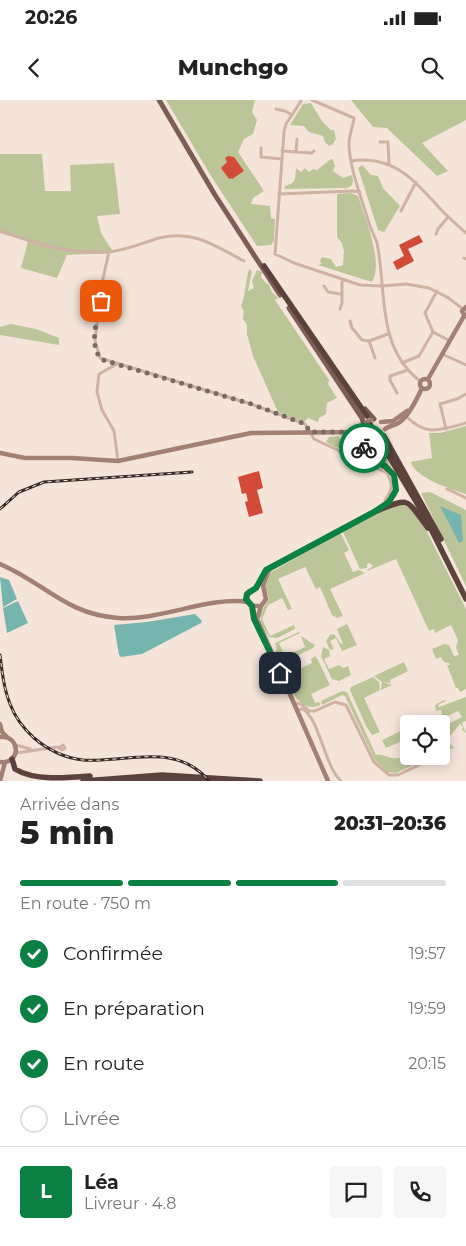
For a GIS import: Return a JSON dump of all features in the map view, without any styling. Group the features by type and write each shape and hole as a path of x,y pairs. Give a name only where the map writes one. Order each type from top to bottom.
{"highway":[{"path":"264,266 368,421"},
{"path":"292,311 381,438 428,513 466,591"},
{"path":"381,438 389,460 458,582"},
{"path":"381,438 424,515 466,599"},
{"path":"374,512 398,502 406,502 412,505 428,528"},
{"path":"12,759 15,769 30,778 53,779 98,776 105,778"},
{"path":"83,781 162,775 260,781"},
{"path":"123,781 164,779 212,781"}],"main road":[{"path":"159,100 195,163 292,311"},
{"path":"239,232 264,266"}],"street":[{"path":"302,100 285,128 274,251 277,256 294,263 367,286 410,284 437,291 464,308 462,312 465,316 428,379 430,382 428,387 422,388"},
{"path":"0,564 18,572 61,601 96,614 132,618 226,602 247,596 251,590 256,588 266,570 374,512 392,498 396,485 390,470 364,454 363,450 368,441 381,438 406,416 422,388 420,381 402,363 388,334 377,244 352,161 349,138 354,118 323,102 312,100"},
{"path":"276,109 292,115"},
{"path":"296,152 297,139"},
{"path":"380,142 388,142 389,164"},
{"path":"261,148 261,157 282,159"},
{"path":"282,152 312,154 314,151"},
{"path":"352,161 361,160 389,164 401,170 416,182 448,217 466,233"},
{"path":"401,211 416,182"},
{"path":"352,191 358,186"},
{"path":"412,190 421,187"},
{"path":"279,194 360,192"},
{"path":"436,234 448,217"},
{"path":"0,231 59,250 78,252 109,252 159,238 184,235 199,238 244,261"},
{"path":"109,252 101,287 95,347 100,358 251,404 305,424 314,439 387,473 392,484 392,490 385,500"},
{"path":"340,308 342,303 342,279"},
{"path":"324,286 328,292 341,294"},
{"path":"437,291 425,313 433,332 450,340"},
{"path":"350,321 352,328 360,338 369,341 388,334"},
{"path":"402,363 419,356 433,332"},
{"path":"369,341 374,358"},
{"path":"442,354 466,365"},
{"path":"117,364 99,374 97,392 102,410 114,431 118,461"},
{"path":"397,393 390,380 390,376 408,370"},
{"path":"420,381 428,379"},
{"path":"446,429 440,404 466,394"},
{"path":"362,432 368,421 389,422 398,418 413,404"},
{"path":"406,416 421,428 434,431 466,423"},
{"path":"381,422 381,438"},
{"path":"0,453 25,458 72,458 118,461 262,432 362,432"},
{"path":"362,432 368,441"},
{"path":"447,489 466,498"},
{"path":"261,632 257,616 266,599 263,591 264,579 271,567"},
{"path":"256,588 263,591"},
{"path":"247,596 248,602 252,606 254,619 328,781"},
{"path":"226,602 248,602"},
{"path":"252,606 261,606"},
{"path":"308,711 335,702 346,705 374,762 389,775 398,775 420,765"},
{"path":"294,703 301,704 308,711 334,773 341,781"},
{"path":"297,710 305,710 312,720"},
{"path":"0,724 2,732 16,745 33,749"},
{"path":"0,737 7,737"},
{"path":"0,780 3,762 12,759 16,753 16,745"},
{"path":"16,753 33,749 59,748"}],"green space":[{"path":"166,100 255,100 252,112 257,120 253,134 244,139 238,152 264,191 253,198 251,204 270,206 271,218 275,219 274,241 271,245 257,246 211,176"},
{"path":"351,100 466,100 466,120 422,143 448,171 437,176 387,128 373,127"},
{"path":"311,103 322,121 331,130 334,130 336,139 329,146 323,136 309,132 304,126 290,125 303,104"},
{"path":"0,154 42,154 45,191 71,191 70,165 114,163 120,214 97,216 101,233 114,253 67,255 57,278 21,268 28,241 0,233"},
{"path":"331,159 335,166 333,171 343,178 352,175 353,182 351,186 345,189 285,189 285,186 295,180 296,168 301,172 305,168 309,172 313,169 317,170"},
{"path":"362,165 371,175 378,176 383,188 400,206 384,232 378,230 358,168"},
{"path":"351,193 358,196 369,227 375,252 375,274 372,282 318,265 321,264 320,260 322,257 331,259 336,267 343,265 344,251 342,243 337,237 337,194"},
{"path":"249,269 252,271 248,291 254,288 252,281 257,270 262,272 261,277 269,284 271,291 278,298 275,300 329,380 328,384 337,398 327,403 326,414 319,418 318,422 308,418 304,422 278,412 253,356 247,334 247,325 243,319 244,311 241,306"},
{"path":"11,324 36,329 59,338 59,345 0,335 0,327"},
{"path":"466,426 466,494 426,478 414,468 411,462 432,458 429,433 440,433"},
{"path":"339,436 340,440 343,437 351,437 354,455 349,453 348,450 335,447 326,442 329,437"},
{"path":"371,445 379,447 392,468 368,455 366,450"},
{"path":"430,492 466,510 466,586 421,493"},
{"path":"407,503 426,530 466,609 466,689 460,692 456,688 447,665 450,665 449,663 444,662 441,657 436,659 432,649 444,644 449,645 454,656 459,655 456,648 458,640 451,625 435,633 434,629 429,631 396,559 367,571 373,566 370,563 367,564 367,568 360,569 343,532 344,528 397,504"},
{"path":"339,533 349,550 344,553 353,572 359,570 365,573 330,589 343,616 337,618 332,615 320,587 316,589 305,567 278,579 292,609 288,610 282,598 268,605 262,619 270,636 294,625 295,629 277,638 269,637 262,625 260,615 269,598 265,588 271,572"},
{"path":"347,624 357,645 342,651 336,638 330,641 334,649 330,650 326,641 330,635 334,634 343,644 337,629"},
{"path":"299,632 279,643 285,656 305,647 301,636 315,645 313,648 288,660 278,658 275,652 277,649 275,643"},
{"path":"323,647 329,650 330,656 324,659 329,669 339,665 343,668 348,666 351,675 339,681 332,679 321,656"},
{"path":"315,656 330,685 311,694 315,703 319,702 320,705 313,707 306,706 296,697 291,690 284,670 290,664 297,660 298,664 297,662 290,665 293,672 312,663 311,659"},
{"path":"404,662 408,671 390,680 391,683 383,682 392,685 381,690 382,682 374,676"},
{"path":"373,677 379,682 380,690 364,698 380,732 372,735 350,690 351,687"},
{"path":"342,691 347,692 376,755 400,758 400,765 413,765 396,773 387,772 375,760 345,696 342,695 322,705 321,701"},
{"path":"466,697 466,721 462,723 466,733 462,730 463,727 460,724 450,736 450,723 462,717 458,711 450,715 441,715 441,710 436,711 435,705 444,700 446,701 438,705 439,707"},
{"path":"400,731 400,742 386,748 382,740"}],"water":[{"path":"440,506 461,515 463,541 459,543"},
{"path":"0,577 9,580 17,599 3,607"},
{"path":"18,601 28,623 7,633 3,608"},
{"path":"195,614 202,621 201,623 142,654 121,657 119,655 114,625"}],"building":[{"path":"228,156 234,157 244,171 232,179 229,179 221,168 227,162 225,158"},
{"path":"419,235 423,242 408,249 414,261 397,270 393,262 404,256 399,245"},
{"path":"259,471 263,488 257,490 263,513 249,517 245,502 248,501 246,493 242,494 238,477"}],"railway":[{"path":"0,509 19,492 44,482 192,472"},
{"path":"0,655 2,674 12,709 27,731 45,746 63,755 83,760 150,757 181,761 196,769 209,781"}],"way so far":[{"path":"101,301 95,347 98,355 103,360 251,404 305,424 310,432 362,432 368,441 364,448"}],"route":[{"path":"280,673 254,619 252,606 249,605 246,599 247,594 256,588 266,570 388,503 396,490 394,475 385,466 367,457 363,452 364,448"}]}
